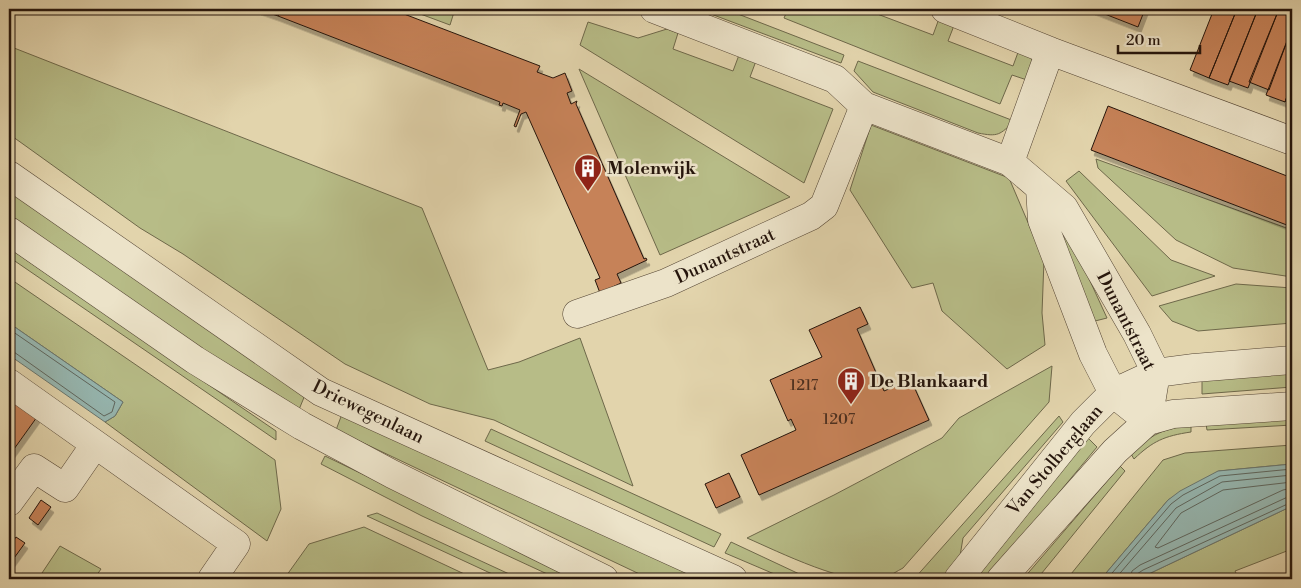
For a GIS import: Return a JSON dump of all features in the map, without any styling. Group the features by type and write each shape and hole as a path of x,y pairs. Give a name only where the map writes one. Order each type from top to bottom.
{"street":[{"name":"Dunantstraat","path":"654,9 835,79 864,106 1010,162 1025,172 1040,188 1064,208 1137,334 1156,373 1148,421 1113,393 1092,354 1042,220 1040,188"},
{"path":"946,9 1050,51 1292,141"},
{"path":"1010,162 1050,51"},
{"name":"Dunantstraat","path":"577,314 666,283 811,216 824,206 864,106"},
{"name":"Driewegenlaan","path":"9,175 321,392 733,579"},
{"path":"9,231 195,360 302,426 392,474 604,579"},
{"name":"Van Stolberglaan","path":"958,579 1082,422 1113,393 1156,373 1292,360"},
{"path":"9,383 94,446 236,544 212,579"},
{"path":"1002,579 1115,451 1148,421 1173,414 1292,406"},
{"path":"9,502 34,468 65,488 94,446"}],"green space":[{"path":"407,9 455,9 450,25"},
{"path":"704,9 725,9 844,55 841,63 703,11"},
{"path":"788,9 864,9 933,35 940,16 955,23 948,41 1013,66 1020,47 1031,55 1034,72 1030,81 1012,75 1000,104 784,18"},
{"path":"588,22 638,38 667,29 678,33 673,49 733,71 739,55 756,61 750,77 833,109 804,183 580,45"},
{"path":"9,46 422,208 488,370 519,362 580,338 633,486 494,420 430,404 345,364 183,254 140,228 9,134"},
{"path":"858,61 1014,121 998,134 978,133 873,92 854,71"},
{"path":"579,69 790,197 660,255"},
{"path":"871,125 1009,178 1044,260 1042,313 1045,345 1007,369 942,311 933,283 912,288 850,190"},
{"path":"1096,159 1292,230 1292,277 1233,268 1176,240 1098,168"},
{"path":"1079,171 1171,260 1215,276 1152,296 1066,181"},
{"path":"9,186 305,395 298,412 155,318 9,214"},
{"path":"1058,211 1107,318 1095,321 1048,215"},
{"path":"9,248 276,431 276,440 9,257"},
{"path":"9,278 275,460 281,509 267,541 105,422 115,416 123,402 9,323"},
{"path":"1236,284 1292,288 1292,323 1198,331 1172,321 1159,306"},
{"path":"1052,366 1049,402 903,568 891,575 883,579 852,578 814,567 747,538 942,438 959,418"},
{"path":"1292,372 1292,387 1202,394 1202,379"},
{"path":"342,414 702,579 650,579 336,430"},
{"path":"1059,416 1063,422 963,538 959,562 944,579 914,579"},
{"path":"1292,416 1292,425 1207,430 1206,424"},
{"path":"1191,425 1191,432 1173,435 1160,440 1134,459 1131,454 1158,433"},
{"path":"491,429 721,534 714,547 485,441"},
{"path":"1086,436 1097,447 987,579 971,579"},
{"path":"1292,445 1292,464 1219,471 1168,500 1101,579 1067,579 1163,460 1185,453"},
{"path":"325,456 580,579 558,579 422,516 321,464"},
{"path":"1120,466 1125,471 1037,579 1023,579"},
{"path":"1292,506 1292,549 1235,571 1239,579 1138,579"},
{"path":"377,513 520,579 503,579 367,516"},
{"path":"364,527 475,579 284,579 309,544"},
{"path":"731,542 810,579 786,579 725,553"},
{"path":"60,546 101,569 94,579 38,579"}],"water":[{"path":"9,323 123,402 115,416 105,422 9,355"},
{"path":"1292,464 1292,506 1138,579 1101,579 1168,500 1180,491 1218,471"}],"building":[{"path":"258,9 281,9 278,16"},
{"name":"Molenwijk","path":"281,9 391,9 540,66 537,72 553,78 565,73 572,91 567,93 571,104 577,101 576,104 644,259 646,258 647,260 617,274 621,283 600,293 595,280 600,278 526,112 521,114 516,127 514,126 520,110 503,103 502,106 499,105 500,102 278,16"},
{"path":"1092,9 1145,9 1138,27"},
{"path":"1214,9 1237,9 1209,78 1190,70"},
{"path":"1237,9 1258,9 1228,85 1209,78"},
{"path":"1258,9 1279,9 1248,88 1229,81"},
{"path":"1279,9 1292,14 1292,28 1269,90 1249,82"},
{"path":"1292,28 1292,83 1285,102 1266,95"},
{"path":"1292,83 1292,99 1287,97 1285,102"},
{"path":"1108,106 1292,178 1292,227 1091,150"},
{"name":"De Blankaard","path":"860,307 868,324 857,329 884,391 911,380 929,420 759,495 741,455 796,430 791,419 788,421 770,380 822,357 809,330"},
{"path":"9,392 37,417 9,456"},
{"path":"729,473 740,497 716,508 705,484"},
{"path":"41,500 51,507 38,525 29,518"},
{"path":"16,537 25,543 9,565 9,547"}],"place":[{"name":"Molenwijk","path":"588,192"},
{"name":"De Blankaard","path":"851,405"}]}
